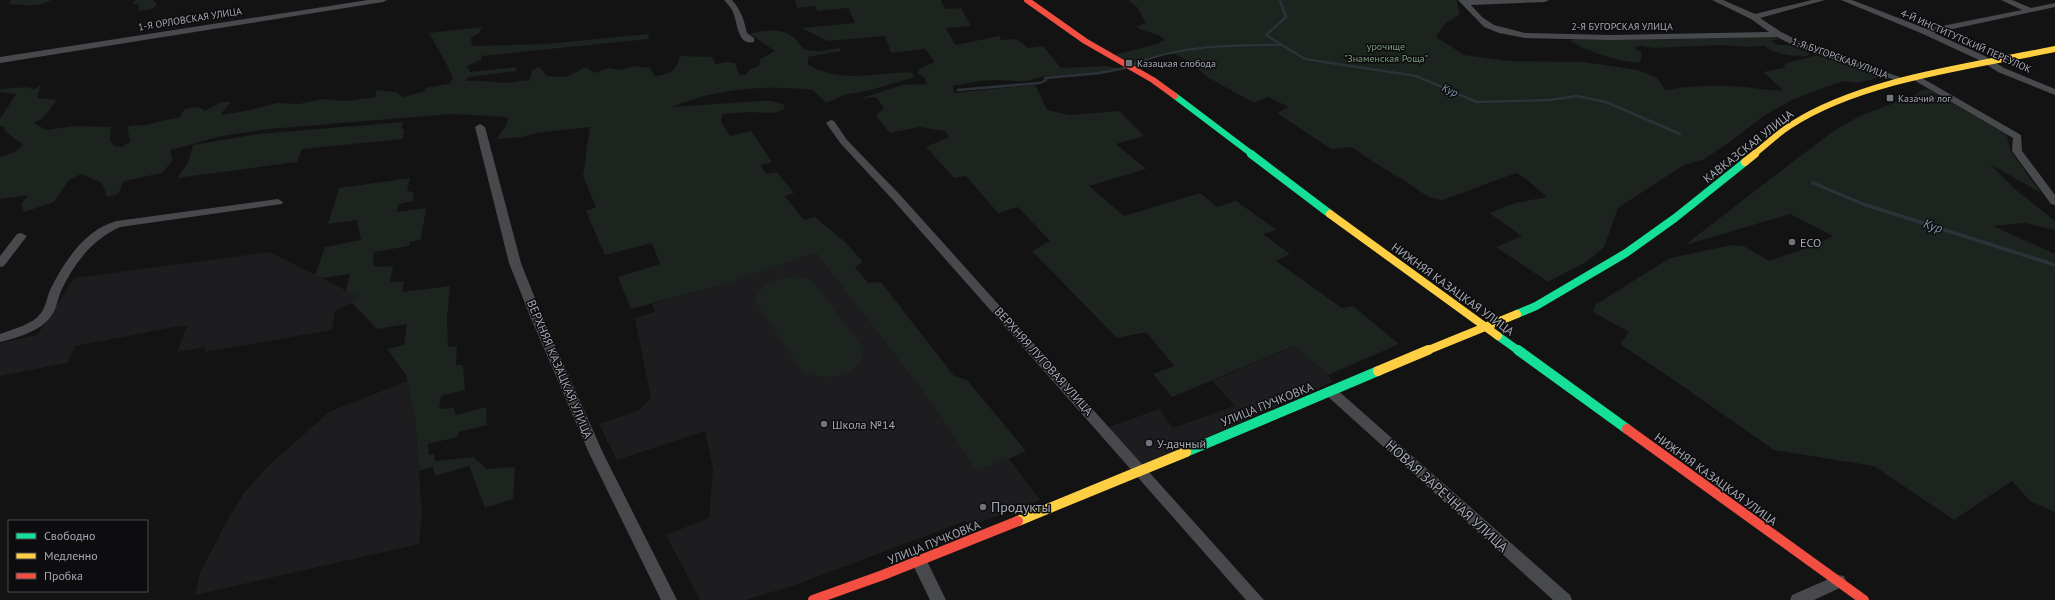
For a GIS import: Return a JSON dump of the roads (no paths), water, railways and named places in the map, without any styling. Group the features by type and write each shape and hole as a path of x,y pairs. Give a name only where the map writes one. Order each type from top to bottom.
{"main road":[{"name":"НИЖНЯЯ КАЗАЦКАЯ УЛИЦА","path":"1027,0 1101,52 1153,80 1311,200 1484,327 1864,600"},
{"name":"КАВКАЗСКАЯ УЛИЦА","path":"1484,327 1536,306 1626,253 1675,218 1791,125 1851,96 1904,80 2055,49"},
{"name":"УЛИЦА ПУЧКОВКА","path":"813,600 919,561 1142,470 1484,327"}],"street":[{"name":"1-Я ОРЛОВСКАЯ УЛИЦА","path":"0,60 383,0"},
{"path":"728,0 738,14 743,34 751,40"},
{"path":"1464,2 1545,0"},
{"name":"1-Я БУГОРСКАЯ УЛИЦА","path":"1716,0 1754,17 1778,34 1800,45 1904,80"},
{"path":"1754,17 1821,0"},
{"name":"4-Й ИНСТИТУТСКИЙ ПЕРЕУЛОК","path":"1845,0 1926,32 1990,63 2001,70 2055,92"},
{"path":"2004,0 2030,10"},
{"name":"2-Я БУГОРСКАЯ УЛИЦА","path":"1464,2 1486,24 1498,30 1551,37 1656,38 1778,34"},
{"path":"1926,32 2055,5"},
{"path":"1915,77 2018,138 2017,151 2055,202"},
{"name":"ВЕРХНЯЯ ЛУГОВАЯ УЛИЦА","path":"831,123 844,142 898,199 1142,470 1256,600"},
{"name":"ВЕРХНЯЯ КАЗАЦКАЯ УЛИЦА","path":"480,127 515,263 536,316 596,452 670,600"},
{"path":"0,338 26,329 46,314 55,291 75,258 91,239 109,227 117,224 278,202"},
{"path":"0,264 21,236"},
{"name":"НОВАЯ ЗАРЕЧНАЯ УЛИЦА","path":"1330,391 1564,600"},
{"path":"919,561 938,600"},
{"path":"1798,600 1838,581"}],"waterway":[{"name":"Кур","path":"1280,0 1286,17 1266,35 1305,59 1416,76 1477,102 1549,100 1577,96 1606,102 1680,134"},
{"path":"1134,64 1170,53 1206,47 1281,45"},
{"path":"958,90 1040,83 1046,80 1045,78 1100,73 1125,68"},
{"name":"Кур","path":"1813,183 1863,204 2055,265"}],"place":[{"name":"Казацкая слобода","path":"1129,63"},
{"name":"Казачий лог","path":"1890,98"},
{"name":"ECO","path":"1792,242"},
{"name":"Школа №14","path":"824,424"},
{"name":"У-дачный","path":"1149,443"},
{"name":"Продукты","path":"983,507"}],"park label":[{"name":"урочище \"Знаменская Роща\"","path":"1386,52"}]}
